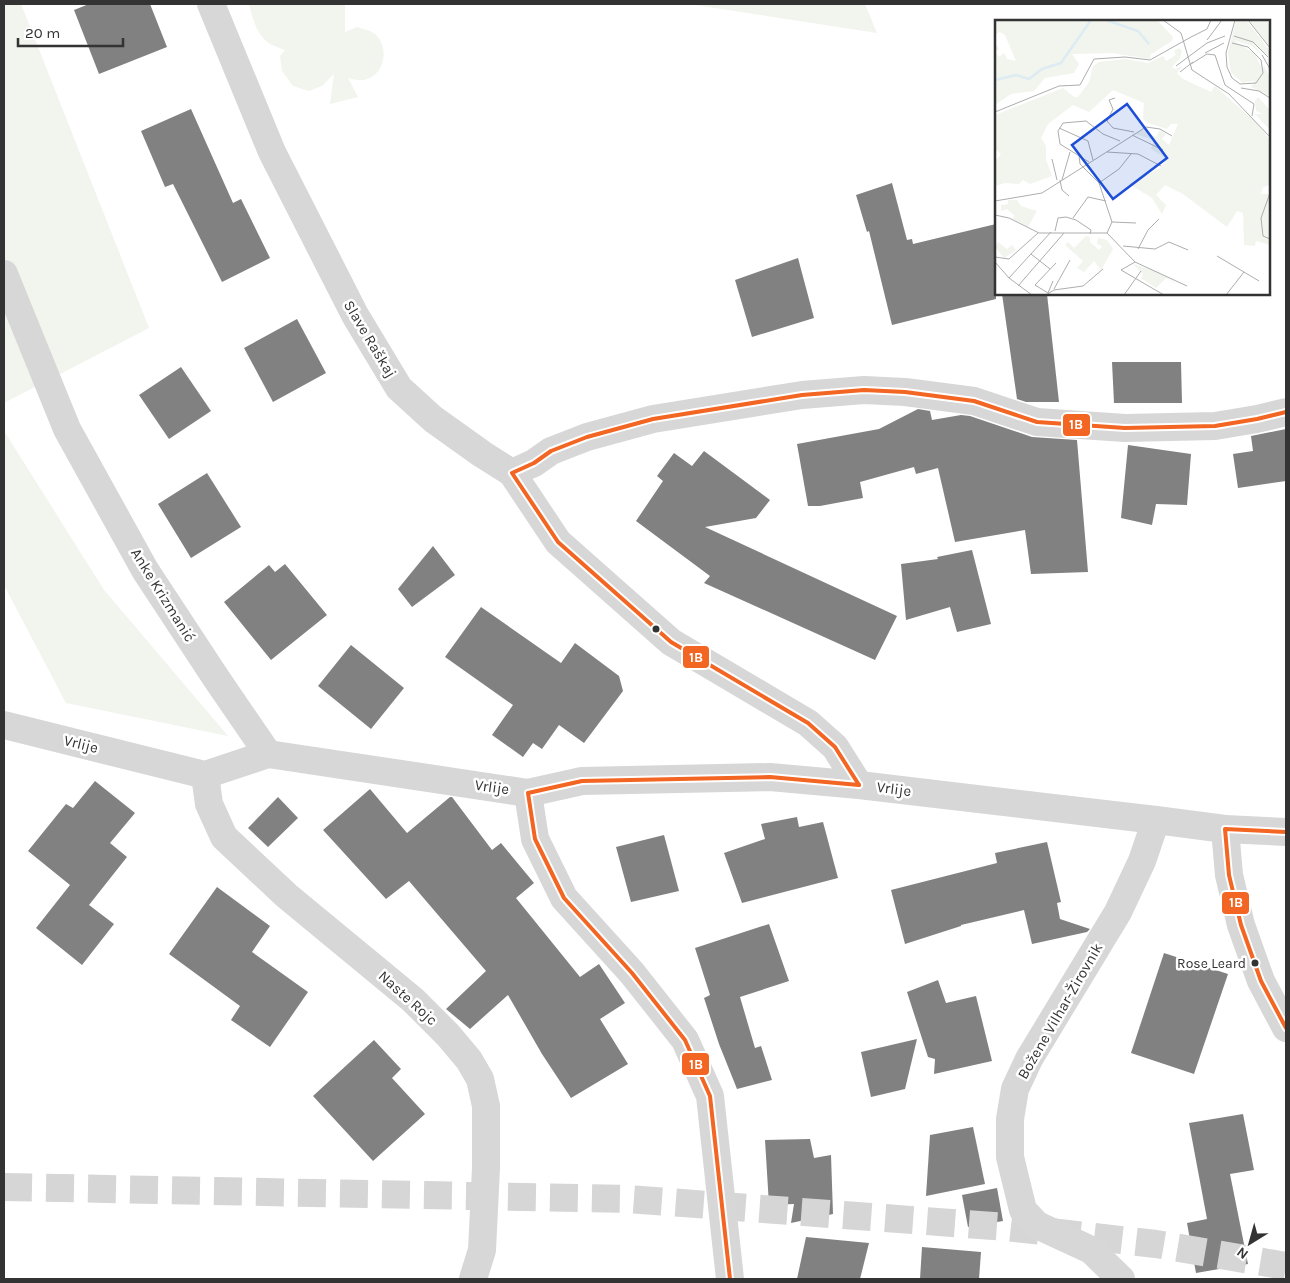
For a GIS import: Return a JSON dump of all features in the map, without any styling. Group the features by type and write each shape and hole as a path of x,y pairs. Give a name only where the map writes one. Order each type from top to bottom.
{"street":[{"name":"Slave Raškaj","path":"211,4 272,152 354,315 399,388 433,419 512,473 558,542 671,642 808,723 835,747 858,785"},
{"name":"Anke Krizmanić","path":"4,274 67,429 146,570 268,754"},
{"path":"512,473 534,463 551,451 587,437 653,419 802,395 864,390 905,392 974,401 1037,422 1125,428 1215,426 1286,412"},
{"name":"Vrlije","path":"4,725 204,775 268,754 528,793 582,781 770,777 858,785 1225,829 1286,832"},
{"name":"Naste Rojc","path":"204,775 209,804 224,837 287,896 413,1000 448,1035 480,1079 486,1106 486,1168 482,1250 473,1279"},
{"path":"528,793 535,839 564,898 632,973 685,1040 710,1096 730,1279"},
{"name":"Božene Vilhar-Žirovnik","path":"1121,1279 1091,1250 1037,1225 1023,1210 1010,1157 1010,1119 1015,1088 1029,1059 1118,912 1142,861 1156,820"},
{"path":"1225,829 1229,875 1241,925 1261,981 1286,1028"}],"shaded area":[{"path":"4,4 21,4 149,328 4,403"},
{"path":"249,4 345,4 345,32 357,27 375,34 383,46 384,53 381,67 377,73 364,80 348,78 358,97 330,104 334,74 322,86 309,91 293,86 282,71 280,56 285,50 265,41 258,31"},
{"path":"689,4 865,4 877,33"},
{"path":"4,431 104,590 228,736 66,703 4,585"}],"building":[{"path":"89,4 150,4 167,47 99,74 74,10"},
{"path":"191,109 233,203 241,199 270,258 222,282 173,184 165,187 141,131"},
{"path":"892,183 907,240 912,239 913,244 995,224 996,299 892,325 869,231 867,232 856,195"},
{"path":"798,258 814,318 752,337 735,280"},
{"path":"1002,295 1047,295 1059,402 1026,402 1017,399"},
{"path":"297,319 326,373 273,402 244,348"},
{"path":"1112,362 1181,362 1182,403 1114,403"},
{"path":"181,367 211,411 169,439 139,395"},
{"path":"918,409 930,411 932,420 961,415 970,416 1032,437 1077,440 1088,572 1031,574 1025,530 955,542 938,468 916,474 914,467 860,482 863,498 820,506 808,506 797,444 879,429"},
{"path":"1286,429 1286,481 1238,488 1233,454 1253,451 1251,436"},
{"path":"1128,445 1191,454 1187,505 1156,504 1152,525 1121,518"},
{"path":"704,451 770,500 756,518 705,527 897,616 875,660 704,583 710,576 636,521 663,481 657,476 674,453 692,466"},
{"path":"207,473 241,527 191,558 158,504"},
{"path":"433,546 455,575 412,607 398,589"},
{"path":"972,550 991,624 957,632 950,607 906,620 901,564 938,559 937,557"},
{"path":"285,564 327,615 271,660 224,602 269,565 275,572"},
{"path":"481,607 561,663 575,643 619,676 623,691 584,743 559,725 542,749 533,743 523,757 492,735 513,705 445,657"},
{"path":"351,645 404,688 371,729 318,686"},
{"path":"95,781 135,813 110,843 127,857 89,905 114,924 82,965 36,928 70,885 28,851 66,804 73,808"},
{"path":"370,789 407,833 452,797 492,850 501,843 534,883 516,898 580,977 599,964 625,1003 600,1019 628,1064 571,1098 542,1054 508,995 470,1029 446,1009 486,971 409,881 386,899 323,830"},
{"path":"278,797 298,818 268,847 248,828"},
{"path":"797,817 799,827 823,822 838,878 742,903 724,853 765,839 761,824"},
{"path":"664,835 679,891 631,902 616,847"},
{"path":"1047,842 1061,902 1057,903 1060,919 1090,929 1087,932 1032,944 1024,910 961,925 905,944 891,890 997,863 995,853"},
{"path":"217,887 270,926 252,952 308,992 270,1047 231,1020 240,1006 169,954"},
{"path":"769,924 789,981 740,997 755,1048 761,1046 772,1080 737,1089 719,1044 704,998 710,995 695,948"},
{"path":"1164,953 1228,974 1194,1074 1131,1053"},
{"path":"938,980 946,1003 976,996 992,1061 934,1074 935,1059 928,1057 907,992"},
{"path":"917,1039 905,1089 871,1097 861,1052"},
{"path":"374,1040 401,1069 392,1078 425,1114 373,1161 313,1096"},
{"path":"1243,1114 1254,1170 1230,1174 1248,1264 1196,1273 1187,1223 1207,1219 1189,1123"},
{"path":"973,1127 985,1184 926,1196 930,1135"},
{"path":"810,1139 814,1158 831,1155 833,1214 791,1223 794,1204 769,1205 765,1140"},
{"path":"997,1188 1003,1221 968,1227 962,1195"},
{"path":"806,1237 869,1243 860,1279 797,1279"},
{"path":"922,1247 981,1252 979,1279 920,1279"}],"tunnel":[{"path":"4,1187 628,1199 1006,1227 1156,1244 1286,1266"}],"transit line":[{"name":"1B","path":"859,785 835,747 808,723 671,642 558,542 512,473 534,463 551,451 587,437 653,419 802,395 864,390 905,392 974,401 1037,422 1125,428 1215,426 1286,412"},
{"name":"1B","path":"730,1279 710,1096 685,1040 632,973 564,898 535,839 528,793 582,781 770,777 859,785"},
{"name":"1B","path":"1286,832 1225,829 1229,875 1241,925 1261,981 1286,1028"}],"place":[{"name":"Rose Leard","path":"1255,963"}]}
